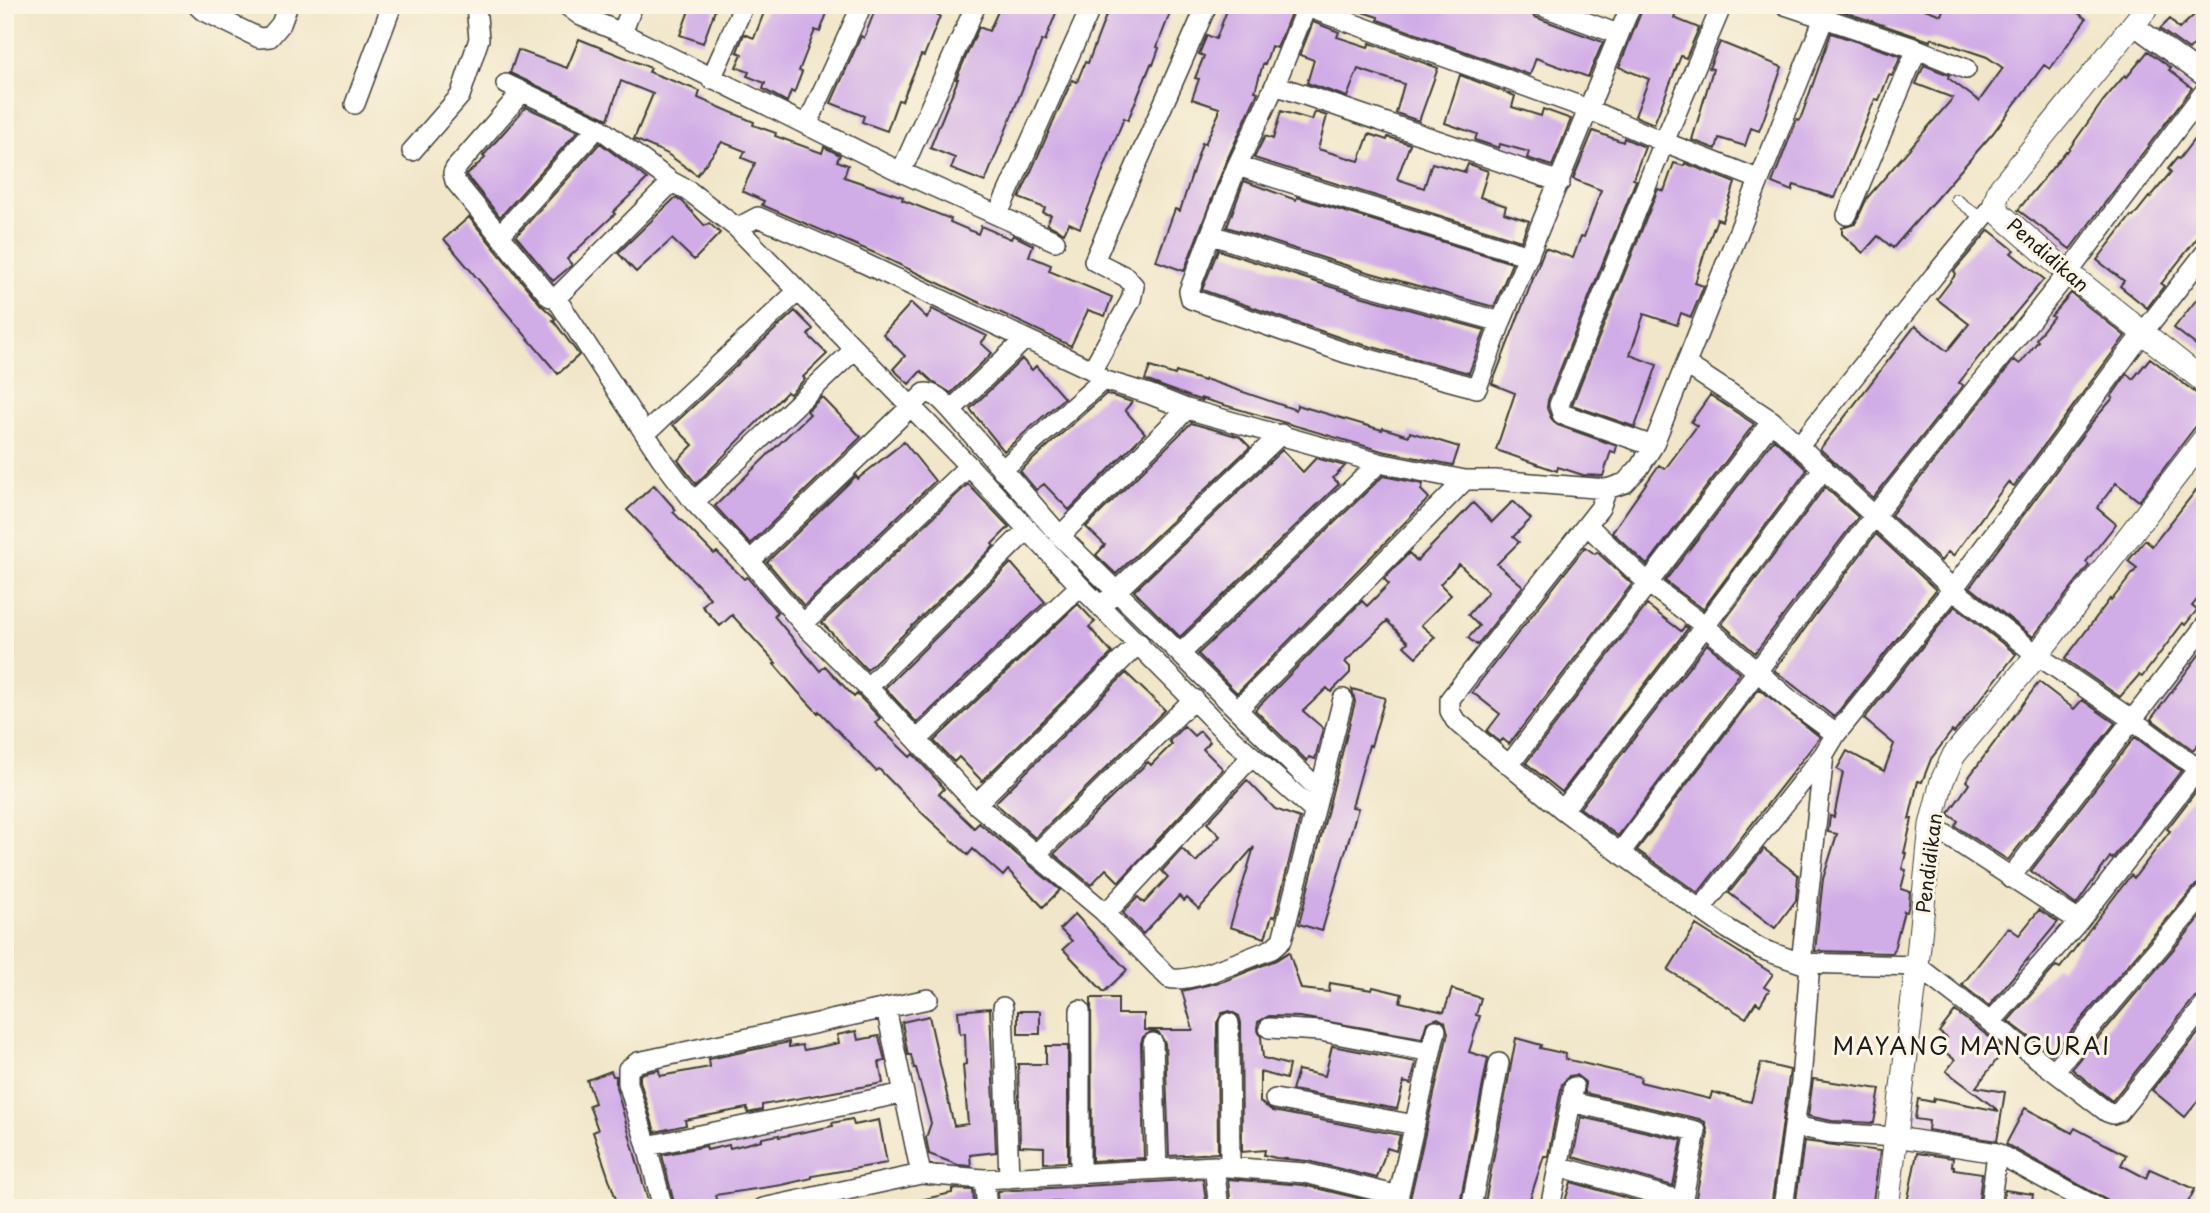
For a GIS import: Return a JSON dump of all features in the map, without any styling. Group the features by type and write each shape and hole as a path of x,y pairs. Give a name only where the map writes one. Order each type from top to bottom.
{"street":[{"path":"197,5 202,10 259,37 270,37 281,24 288,5"},
{"path":"355,104 392,5"},
{"path":"412,151 460,96 479,39 477,5"},
{"path":"566,5 581,16 622,33 901,172 1055,241"},
{"path":"622,33 633,5"},
{"path":"711,79 744,5"},
{"path":"807,125 862,5"},
{"path":"901,172 976,5"},
{"path":"998,214 1092,5"},
{"path":"1002,470 1097,375 1131,300 1134,286 1126,277 1094,261 1207,5"},
{"path":"1539,5 1618,34"},
{"path":"1631,5 1618,34 1588,109 1560,182 1501,322 1477,388 1346,353 1191,299 1189,291 1237,166 1275,85 1307,6 1588,109 1758,179"},
{"path":"1653,446 1562,414 1559,405 1722,5"},
{"path":"1785,5 1917,49 1966,69"},
{"name":"Pendidikan","path":"2150,5 1999,190 1988,211 2000,214 2067,273 2205,382"},
{"path":"737,228 758,217 855,259 1097,375 1187,409 1378,463 1465,480 1606,489 1625,483 1639,468 1653,446 1824,18"},
{"path":"2134,26 2205,77"},
{"path":"1847,215 1917,49"},
{"path":"1275,85 1560,182"},
{"path":"1313,810 1252,757 1080,586 970,466 737,228 689,191 672,182 598,127 514,88 453,173 455,181 550,297 556,298 645,434 694,502 750,561 803,624 868,687 976,804 1103,911 1172,980 1193,977 1272,949 1282,940 1343,699"},
{"path":"1620,853 1875,514 2067,273 2205,91"},
{"path":"501,234 598,127"},
{"path":"1237,166 1529,256"},
{"path":"556,298 672,182"},
{"path":"1799,446 1988,211"},
{"path":"1212,236 1360,283 1501,322"},
{"path":"1700,909 1953,589 2205,253"},
{"path":"645,434 798,290"},
{"path":"951,411 1024,340"},
{"path":"694,502 855,349"},
{"path":"1687,365 1772,421 1953,589 2037,655 2203,768 2079,921 1991,1022"},
{"path":"750,561 925,393 932,393 951,411 1060,536 1319,790"},
{"path":"1060,536 1187,409"},
{"path":"1509,765 1772,421"},
{"path":"1100,606 1281,434"},
{"name":"Pendidikan","path":"1887,1208 1917,966 1931,825 1942,781 1954,755 2037,655 2205,438"},
{"path":"1181,653 1378,463"},
{"path":"803,624 970,466"},
{"path":"1563,810 1824,468"},
{"path":"1238,709 1465,480"},
{"path":"1606,489 1600,508 1450,699 1450,711 1455,720 1563,810 1620,853 1761,949 1805,963 1917,966 2107,1112 2119,1112 2205,1004"},
{"path":"1587,525 1649,584 1705,626 1790,699 1836,734"},
{"path":"868,687 1028,529"},
{"path":"917,740 1080,586"},
{"path":"2010,878 2205,626"},
{"path":"976,804 1139,643"},
{"path":"1035,855 1194,699"},
{"path":"1783,1208 1801,1081 1805,963 1824,754"},
{"path":"1103,911 1108,910 1252,757"},
{"path":"1931,825 2079,921"},
{"path":"2054,1071 2205,892"},
{"path":"663,1208 648,1146 628,1083 628,1069 638,1062 928,999"},
{"path":"1003,1007 1009,1178"},
{"path":"886,1008 921,1174"},
{"path":"1080,1010 1080,1173"},
{"path":"1219,1208 1229,1023"},
{"path":"1269,1028 1358,1037 1431,1052"},
{"path":"763,1208 921,1174 984,1179 1222,1167 1305,1173 1398,1202 1436,1030"},
{"path":"1153,1043 1157,1169"},
{"path":"1471,1208 1499,1063"},
{"path":"648,1146 904,1093"},
{"path":"1549,1208 1572,1094 1696,1131 1682,1204 1558,1166"},
{"path":"1275,1099 1415,1125"},
{"path":"1794,1126 1830,1133 1896,1137 1997,1153 2073,1201 2098,1208"},
{"path":"1990,1208 1997,1153"},
{"path":"984,1179 987,1208"}],"lane":[{"path":"1956,199 1988,211"}],"building":[{"path":"691,5 702,5 715,10 703,43 680,35"},
{"path":"767,5 830,5 820,32 815,30 799,71 802,72 794,93 791,91 787,102 763,89 765,83 747,76 749,72 736,67 742,54 737,52 744,34 754,38"},
{"path":"877,5 926,5 924,10 940,16 902,101 898,100 887,131 862,122 864,116 831,103 861,36 864,38"},
{"path":"1001,5 1059,5 1045,41 1042,40 985,182 951,169 955,158 930,148 979,27 989,31"},
{"path":"1110,5 1173,5 1153,65 1151,64 1128,120 1124,118 1080,228 1069,223 1064,233 1047,224 1051,215 1043,213 1045,208 1019,198 1072,80 1077,82 1085,62 1088,63"},
{"path":"1229,5 1294,5 1277,48 1271,46 1265,65 1263,64 1255,91 1258,92 1226,162 1184,271 1156,261 1175,209 1180,211 1202,143 1205,144 1219,113 1219,108 1192,99 1199,79 1195,78 1204,56 1199,54 1207,35 1216,39"},
{"path":"1351,5 1527,5 1529,12 1535,17 1603,42 1588,77 1536,58 1530,75 1378,20 1378,17 1350,8"},
{"path":"1644,5 1678,5 1674,18 1699,28 1686,58 1681,56 1654,124 1635,116 1649,79 1619,67"},
{"path":"1824,5 1914,5 1941,15 1945,5 2068,5 2086,19 2050,69 2044,65 1993,133 1893,248 1878,236 1863,253 1842,234 1842,228 1855,224 1867,198 1953,98 1916,84 1924,65 1949,75 1948,78 1979,101 2003,68 1987,57"},
{"path":"2205,5 2205,33 2189,50 2160,29 2170,19 2179,29"},
{"path":"1313,22 1339,32 1337,37 1368,47 1370,43 1438,68 1419,121 1396,113 1404,84 1358,69 1347,97 1307,83 1314,60 1300,55"},
{"path":"1831,33 1901,56 1892,76 1889,75 1879,100 1875,99 1835,198 1794,185 1792,191 1772,183 1797,119 1800,120"},
{"path":"579,39 651,68 649,72 700,91 698,98 754,122 753,125 776,133 775,136 822,153 824,147 840,155 837,161 848,165 844,177 903,197 902,200 951,219 950,222 978,234 981,226 1011,239 1013,235 1033,245 1029,256 1051,265 1049,271 1112,297 1105,316 1088,310 1071,346 877,254 762,205 764,201 742,191 755,163 742,158 745,151 722,142 697,175 666,153 634,139 653,94 621,81 608,119 510,73 518,50 567,68"},
{"path":"1720,42 1782,67 1759,131 1751,128 1745,146 1719,138 1716,149 1692,140 1713,69 1709,68"},
{"path":"2148,51 2192,88 2070,249 2018,210 2067,152 2103,101"},
{"path":"1460,75 1515,96 1512,107 1541,116 1543,109 1571,119 1552,166 1527,158 1529,152 1500,144 1499,148 1475,140 1477,134 1445,123"},
{"path":"526,107 578,131 500,217 466,175 485,158 483,156"},
{"path":"1281,111 1312,120 1315,112 1327,116 1318,149 1359,161 1369,134 1410,144 1397,179 1424,188 1432,163 1465,172 1468,164 1488,171 1480,197 1506,206 1504,213 1529,221 1521,241 1254,158 1265,136 1273,139"},
{"path":"2205,125 2205,228 2161,284 2164,286 2147,308 2120,286 2124,281 2097,260 2131,216 2133,217 2171,172 2168,169"},
{"path":"1593,131 1623,142 1624,138 1645,147 1633,179 1636,180 1547,408 1557,425 1617,446 1615,453 1611,451 1603,476 1583,475 1558,467 1557,471 1496,450 1515,393 1492,384 1545,248 1573,258 1581,236 1584,237 1601,190 1573,179"},
{"path":"600,143 647,179 613,212 615,214 567,259 572,265 553,281 516,236"},
{"path":"1674,163 1684,166 1685,163 1735,183 1722,221 1717,219 1704,254 1695,283 1704,286 1691,317 1681,313 1677,325 1644,314 1630,355 1657,365 1635,427 1572,405 1658,189 1664,191"},
{"path":"1244,181 1296,200 1297,197 1512,263 1494,307 1364,271 1227,227"},
{"path":"675,198 682,201 705,226 709,223 720,233 694,260 672,239 636,272 618,253"},
{"path":"469,217 552,315 579,355 558,374 444,239"},
{"path":"1989,230 2014,250 2011,253 2044,279 1978,358 1959,383 1963,385 1873,498 1820,449 1915,326 1947,351 1969,324 1937,299 1956,274 1954,271"},
{"path":"1218,250 1356,295 1485,330 1469,373 1350,341 1202,290"},
{"path":"2205,289 2205,352 2174,328"},
{"path":"2071,293 2125,336 2014,486 2008,482 1953,556 1948,552 1941,561 1891,515 2014,360 2020,364 2038,341 2036,339 2053,317 2051,316"},
{"path":"911,303 927,318 932,309 987,336 981,343 992,353 951,393 921,371 909,384 893,369 905,356 883,334"},
{"path":"795,311 813,329 808,335 827,354 790,394 787,392 696,484 678,460 693,445 673,425"},
{"path":"2150,358 2196,393 2205,396 2205,414 2139,501 2116,483 2097,508 2116,524 2086,562 2089,565 2033,637 1970,587 2113,398 2111,397 2127,374 2133,379"},
{"path":"1022,359 1032,370 1036,366 1064,398 1004,451 970,409"},
{"path":"1150,367 1175,375 1176,372 1204,381 1205,379 1296,410 1297,405 1382,430 1383,428 1409,436 1410,432 1459,447 1453,465 1382,451 1191,397 1145,380"},
{"path":"1106,394 1132,402 1125,410 1145,433 1069,510 1044,484 1036,490 1020,471"},
{"path":"1710,395 1754,424 1647,565 1612,532 1659,465 1665,469 1697,426 1691,422"},
{"path":"822,397 861,437 750,544 715,506 810,414 807,411"},
{"path":"1191,423 1240,437 1250,447 1116,574 1096,555 1105,545 1086,527"},
{"path":"1774,439 1807,470 1703,609 1665,581"},
{"path":"904,442 935,481 804,606 767,562 856,476 858,479"},
{"path":"1282,450 1303,472 1316,458 1345,466 1333,478 1339,484 1180,637 1134,591"},
{"path":"1383,476 1423,484 1421,490 1429,498 1237,693 1198,654"},
{"path":"2205,479 2205,590 2192,606 2197,610 2185,625 2183,623 2142,677 2139,675 2120,697 2065,659 2137,568 2128,561 2145,540 2152,546"},
{"path":"968,484 1009,527 992,544 994,546 867,670 822,623"},
{"path":"654,485 676,510 673,512 714,554 717,552 744,579 747,577 777,612 774,616 820,671 825,666 854,697 857,694 880,718 875,723 910,757 913,754 944,789 939,794 974,828 979,823 1060,890 1043,907 1008,870 1003,876 973,849 968,855 879,769 876,771 798,692 774,664 776,663 732,615 720,626 702,606 710,598 627,510"},
{"path":"1825,487 1858,517 1755,653 1722,624"},
{"path":"1513,501 1531,519 1513,537 1519,542 1497,564 1523,586 1477,645 1468,638 1479,626 1468,615 1488,592 1459,564 1440,584 1451,595 1421,625 1435,637 1416,657 1404,646 1408,642 1387,621 1345,662 1350,667 1350,673 1331,692 1327,688 1303,711 1323,728 1315,759 1309,757 1307,761 1255,710 1362,601 1367,606 1389,584 1384,579 1409,553 1417,561 1473,503 1492,522"},
{"path":"1876,534 1936,590 1834,717 1774,670"},
{"path":"1585,547 1595,554 1597,552 1632,584 1509,744 1503,739 1500,742 1487,731 1500,714 1472,692"},
{"path":"1011,563 1045,602 917,723 885,688"},
{"path":"1078,604 1095,622 1089,627 1112,653 982,781 959,757 954,762 934,741"},
{"path":"1647,605 1681,631 1685,626 1688,628 1562,792 1526,763"},
{"path":"1955,606 2016,654 1931,759 1922,782 1918,781 1902,869 1906,870 1901,889 1910,892 1909,904 1907,912 1904,911 1893,953 1815,951 1823,879 1837,834 1828,832 1830,816 1834,817 1843,772 1837,769 1847,751 1884,771 1894,744 1864,719"},
{"path":"1707,644 1740,673 1618,836 1580,808"},
{"path":"2205,647 2205,736 2193,750 2151,719"},
{"path":"1126,673 1165,710 1035,838 995,803"},
{"path":"2039,682 2074,709 2082,700 2115,723 2008,860 1955,826 1958,821 1948,814 1969,784 1966,781"},
{"path":"1352,689 1385,698 1352,807 1358,808 1322,931 1299,924 1355,702"},
{"path":"1759,689 1820,737 1698,893 1637,850"},
{"path":"1184,726 1194,736 1200,731 1210,742 1203,749 1223,769 1119,882 1106,869 1091,885 1054,854 1148,762 1151,765 1172,744 1169,741"},
{"path":"2135,737 2181,771 2112,859 2110,857 2076,905 2031,871"},
{"path":"1247,780 1275,809 1300,818 1275,917 1272,916 1265,938 1230,927 1254,847 1199,909 1187,898 1184,901 1179,896 1143,934 1123,913 1138,897 1144,903 1168,877 1162,871 1182,849 1196,862 1220,836 1207,823"},
{"path":"2201,785 2205,786 2205,881 2196,885 2052,1054 2008,1021 2056,966 2060,968 2131,875 2134,878"},
{"path":"1764,849 1798,875 1796,900 1775,928 1729,893"},
{"path":"2039,910 2058,922 1989,1006 1962,985 2008,927 2019,935"},
{"path":"2205,912 2205,993 2195,997 2112,1101 2072,1069"},
{"path":"1075,914 1127,970 1104,992 1063,949 1072,941 1060,929"},
{"path":"1696,925 1773,974 1764,987 1769,990 1760,1005 1756,1002 1746,1018 1668,970"},
{"path":"1289,952 1301,989 1329,992 1330,983 1372,990 1373,987 1402,994 1400,1002 1444,1012 1452,989 1481,998 1476,1015 1480,1016 1469,1052 1488,1058 1459,1208 1408,1208 1448,1033 1445,1022 1438,1018 1427,1022 1422,1038 1300,1017 1269,1016 1258,1022 1263,1058 1289,1065 1286,1079 1260,1072 1260,1102 1273,1111 1400,1135 1396,1151 1387,1148 1377,1178 1308,1161 1264,1155 1265,1150 1242,1152 1241,1023 1239,1016 1230,1011 1222,1013 1217,1023 1218,1153 1169,1156 1165,1043 1159,1033 1152,1031 1143,1037 1141,1043 1144,1158 1092,1161 1091,998 1118,998 1118,1014 1144,1014 1144,1030 1193,1030 1182,991 1224,981"},
{"path":"990,1008 996,1152 970,1155 971,1166 958,1165 929,1154 926,1138 931,1123 916,1068 911,1055 908,1055 902,1022 929,1016 954,1126 968,1124 963,1065 966,1064 965,1033 960,1034 958,1011"},
{"path":"1018,1011 1040,1011 1040,1034 1018,1034"},
{"path":"1955,1011 2005,1049 1976,1087 2005,1092 1997,1141 1928,1130 1929,1121 1915,1119 1918,1099 1933,1102 1934,1098 1999,1111 1946,1071 1955,1060 1940,1048 1947,1038 1939,1032"},
{"path":"2205,1025 2205,1092 2185,1117 2152,1090"},
{"path":"856,1031 858,1040 879,1036 885,1061 879,1062 883,1083 762,1105 762,1110 748,1113 747,1108 685,1120 686,1125 655,1132 640,1081 640,1075 643,1073 659,1070 660,1076 710,1067 709,1059 789,1042 789,1047 802,1045 804,1050 839,1043 837,1035"},
{"path":"1516,1038 1541,1045 1540,1048 1566,1054 1565,1059 1641,1077 1640,1082 1710,1099 1712,1092 1751,1102 1761,1063 1790,1070 1771,1208 1694,1208 1708,1133 1705,1122 1585,1093 1585,1082 1576,1075 1569,1076 1562,1084 1548,1156 1544,1156 1527,1208 1484,1208"},
{"path":"1046,1046 1068,1046 1068,1162 1044,1163 1044,1147 1020,1146 1018,1064 1046,1064"},
{"path":"1332,1046 1416,1062 1411,1084 1404,1082 1397,1109 1292,1090 1298,1070 1325,1076"},
{"path":"611,1071 613,1076 616,1076 616,1087 650,1208 619,1208 593,1132 598,1130 589,1105 595,1103 587,1080"},
{"path":"1813,1079 1880,1089 1874,1123 1832,1121 1808,1116"},
{"path":"2025,1108 2072,1133 2075,1128 2126,1155 2121,1165 2146,1178 2150,1169 2195,1189 2185,1208 2121,1208 2006,1144"},
{"path":"1581,1117 1682,1140 1673,1186 1573,1157"},
{"path":"852,1119 854,1125 879,1120 887,1163 812,1176 782,1185 715,1195 718,1208 700,1208 699,1201 675,1207 662,1155 706,1146 707,1150 729,1145 730,1148 762,1138 833,1126 832,1123"},
{"path":"1804,1141 1880,1151 1872,1208 1795,1208"},
{"path":"1917,1153 1953,1158 1954,1169 1982,1173 1978,1208 1906,1208"},
{"path":"1203,1179 1207,1208 1061,1208 1060,1202 1008,1203 1008,1208 999,1208 998,1191"},
{"path":"1228,1179 1303,1185 1370,1201 1368,1208 1231,1208"},
{"path":"1571,1182 1661,1208 1563,1208"},
{"path":"952,1189 973,1190 974,1205 912,1208 911,1202 952,1193"},
{"path":"2005,1190 2033,1194 2031,1208 2002,1208"}],"district":[{"name":"MAYANG MANGURAI","path":"1972,1047"}]}
